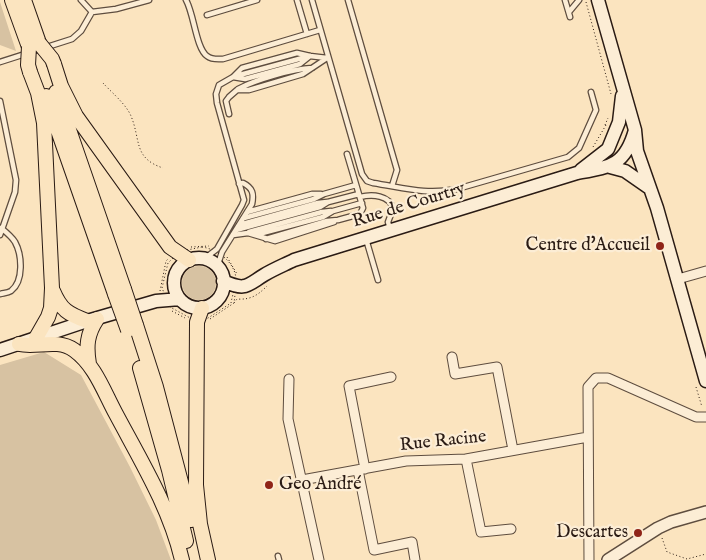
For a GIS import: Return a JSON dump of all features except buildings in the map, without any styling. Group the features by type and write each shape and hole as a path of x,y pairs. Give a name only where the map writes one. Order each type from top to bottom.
{"highway":[{"path":"12,0 33,42"},
{"path":"24,0 33,42 132,327 156,387 174,450 200,560"},
{"path":"42,68 69,102 87,131 170,247 189,260"},
{"path":"36,338 51,308 52,288 44,123 38,93 42,68"},
{"path":"52,288 57,299 67,312 92,320 87,339 89,364"},
{"path":"202,308 197,322 195,464 198,508 208,560"},
{"path":"132,327 190,560"},
{"path":"19,344 29,346 43,344 64,345 74,350 89,364 166,511 175,531 182,560"}],"main road":[{"path":"592,2 622,81 635,130 648,160 650,182 656,208 706,381"},
{"path":"577,173 608,150 620,122 622,81"},
{"path":"610,167 630,146 635,130"},
{"path":"635,130 641,166 650,182"},
{"path":"608,150 625,153 641,166"},
{"path":"610,167 625,171 650,182"},
{"name":"Rue de Courtry","path":"224,281 234,286 243,287 252,284 275,269 294,260 577,173 610,167"},
{"path":"204,259 217,267 222,275 224,281 222,292 208,306 202,308 190,306 180,299 174,286 176,273 189,260 204,259"},
{"path":"219,297 251,294 266,282 275,269"},
{"path":"156,301 174,286"},
{"path":"1,349 156,301 180,299"}],"street":[{"path":"678,279 706,270"},
{"path":"452,357 455,374 497,367 513,450"},
{"path":"392,377 349,386 374,550 412,542 415,560"},
{"path":"589,560 588,387 596,378 608,378 696,417 706,417"},
{"path":"289,379 288,419 319,560"},
{"name":"Rue Racine","path":"302,480 406,461 466,459 588,437"},
{"path":"466,459 481,532 511,529"},
{"path":"608,560 658,528 671,522 706,512"}],"lane":[{"path":"81,0 92,12"},
{"path":"92,12 116,9 149,0"},
{"path":"186,0 202,50 214,60 320,30"},
{"path":"207,15 241,2 257,0"},
{"path":"297,0 307,34"},
{"path":"312,0 327,58 362,174 373,183 422,192 442,192 568,157 579,148 596,110 591,92"},
{"path":"348,0 397,170 392,186"},
{"path":"565,0 570,15 579,0"},
{"path":"0,62 72,39 81,31 92,12"},
{"path":"204,259 215,251 244,200 216,103 219,85 233,77 242,68 297,53 327,58"},
{"path":"233,77 246,79 300,64 310,56"},
{"path":"228,114 226,101 237,90 249,90 303,74 327,58"},
{"path":"0,101 16,180 15,192 1,227 0,235"},
{"path":"248,233 266,238 360,214 363,208 362,203 347,154"},
{"path":"217,267 220,255 244,218 254,197 252,190 243,183 240,184"},
{"path":"244,218 356,185"},
{"path":"247,212 312,194 324,194"},
{"path":"239,225 318,203 367,195 383,197 390,201 393,209 388,222 391,230"},
{"path":"236,230 320,207 328,202"},
{"path":"233,235 248,233 362,203"},
{"path":"255,235 323,217 333,211"},
{"path":"223,226 227,231"},
{"path":"0,294 10,292 17,284 20,274 19,251 14,241 1,227"},
{"path":"366,238 378,280"}],"path":[{"path":"592,2 612,100"},
{"path":"103,83 130,114 140,153 153,165 163,168"},
{"path":"604,126 608,118"},
{"path":"658,528 667,552 687,560 706,554"}],"shaded area":[{"path":"0,2 16,51 0,45"},
{"path":"199,266 211,271 216,283 211,295 199,300 187,295 182,283 187,271"},
{"path":"44,352 81,375 156,520 171,560 0,560 0,365"}],"place":[{"name":"Centre d'Accueil","path":"660,246"},
{"name":"Geo André","path":"269,485"},
{"name":"Descartes","path":"638,533"}]}
